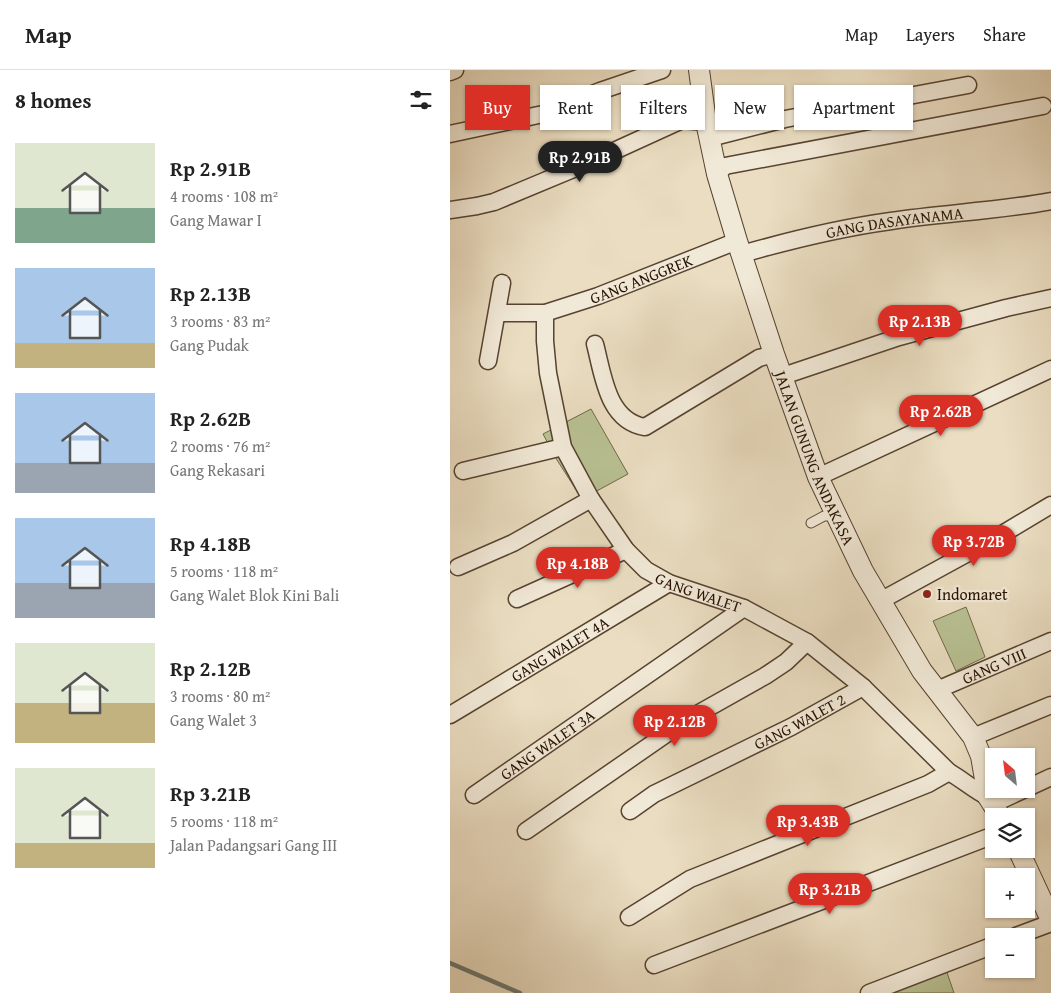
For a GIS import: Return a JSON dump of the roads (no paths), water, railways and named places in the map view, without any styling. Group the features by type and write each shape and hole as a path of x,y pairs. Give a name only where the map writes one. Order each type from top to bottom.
{"street":[{"path":"450,72 455,70"},
{"path":"450,134 543,114 600,91 662,70"},
{"name":"JALAN GUNUNG ANDAKASA","path":"700,70 708,130 721,170 739,247 774,354 818,477 863,571 880,601 922,671 973,737 981,756 994,806"},
{"path":"450,210 494,202 590,162 682,120 708,130 785,119 968,85"},
{"path":"721,170 1043,106"},
{"name":"GANG DASAYANAMA","path":"739,247 892,220 1000,209 1051,201"},
{"name":"GANG ANGGREK","path":"497,313 545,313 739,247"},
{"path":"488,361 502,283"},
{"path":"783,376 900,337 1006,308 1051,298"},
{"name":"GANG WALET","path":"545,313 548,372 563,447 591,499 626,550 646,570 669,582 744,608 807,642 863,686 949,772 994,806"},
{"path":"595,344 610,400 624,417 635,426 645,427 758,358 774,354"},
{"path":"818,477 1051,368"},
{"path":"464,471 563,447"},
{"path":"458,567 513,543 591,499"},
{"path":"880,601 1000,536 1051,505"},
{"path":"517,599 626,550"},
{"name":"GANG WALET 4A","path":"450,715 669,582"},
{"name":"GANG WALET 3A","path":"474,795 744,608"},
{"name":"GANG VIII","path":"937,690 1051,641"},
{"path":"526,831 685,721 786,662 807,642"},
{"name":"GANG WALET 2","path":"630,811 654,794 791,727 863,686"},
{"path":"973,737 1051,706"},
{"path":"629,917 690,879 928,784 949,772"},
{"path":"994,806 1051,777"},
{"path":"654,965 985,838"},
{"path":"1023,858 1047,898 1051,921 1035,928"},
{"path":"868,993 985,948"}],"lane":[{"path":"811,523 824,516 837,516"}],"waterway":[{"path":"450,963 520,993"}],"place":[{"name":"Indomaret","path":"927,594"}]}
